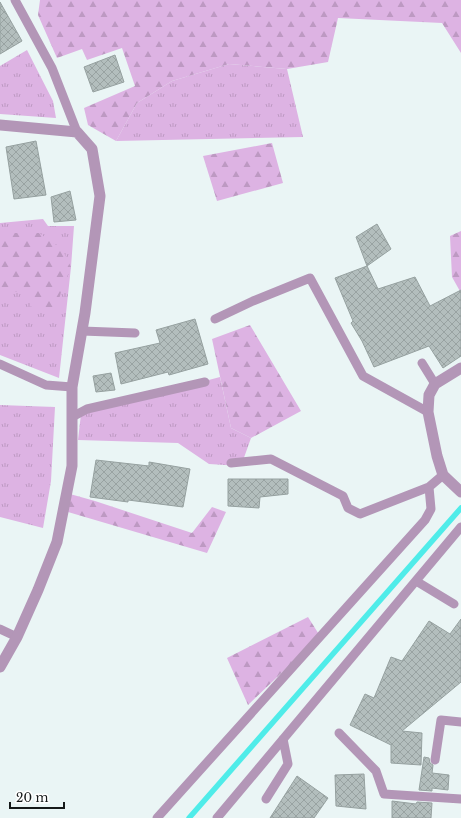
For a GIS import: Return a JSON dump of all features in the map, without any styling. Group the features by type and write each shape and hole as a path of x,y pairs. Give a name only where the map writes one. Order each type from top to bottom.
{"street":[{"path":"0,125 77,132 92,148 100,196 85,313 72,387 72,466 57,542 17,637 0,667"},
{"path":"460,492 443,474 437,456 428,412 429,396 435,384 461,368"}],"lane":[{"path":"15,0 52,68 77,132"},
{"path":"215,319 253,301 310,278 363,376 428,412"},
{"path":"82,331 135,333"},
{"path":"422,363 435,384"},
{"path":"0,364 46,385 72,387"},
{"path":"72,416 87,409 205,382"},
{"path":"231,464 271,460 343,496 348,508 360,514 429,487 443,474"},
{"path":"157,818 425,520 431,509 429,487"},
{"path":"217,818 461,527"},
{"path":"416,581 454,604"},
{"path":"0,629 17,637"},
{"path":"434,760 441,720 461,722"},
{"path":"339,733 376,771 384,794 461,799"},
{"path":"266,799 288,764 283,739"}],"green space":[{"path":"40,0 461,0 461,53 442,23 338,18 328,62 287,69 229,64 172,81 137,103 116,141 88,125 84,108 135,86 122,48 87,60 82,49 57,58 38,15"},
{"path":"27,50 53,101 56,118 0,114 0,66"},
{"path":"229,64 287,69 303,137 116,141 137,103 172,81"},
{"path":"272,143 283,183 217,201 203,156"},
{"path":"43,219 48,226 74,226 59,378 0,355 0,223"},
{"path":"461,231 461,293 452,277 450,236"},
{"path":"12,233 39,233 62,249 71,267 61,292 54,318 32,308 25,293 0,290 0,239"},
{"path":"250,325 301,411 251,438 231,428 212,339"},
{"path":"220,377 231,428 251,438 241,466 209,464 178,443 78,440 81,414"},
{"path":"0,405 55,407 51,481 43,528 0,517"},
{"path":"70,494 192,533 212,507 226,512 207,553 68,512"},
{"path":"308,617 320,636 248,705 227,658"}],"building":[{"path":"0,2 22,41 0,54"},
{"path":"115,55 124,82 93,92 84,67"},
{"path":"36,141 46,195 14,199 6,147"},
{"path":"70,191 76,220 54,222 51,197"},
{"path":"377,224 391,249 367,266 356,237"},
{"path":"367,266 378,289 415,277 430,306 461,290 461,356 443,368 429,346 374,367 362,341 351,323 353,321 335,278"},
{"path":"195,319 208,364 169,375 168,372 121,384 115,353 160,343 156,330"},
{"path":"111,373 115,390 96,392 93,376"},
{"path":"96,460 149,466 149,462 190,469 183,507 90,497"},
{"path":"228,479 288,479 288,494 260,497 259,508 228,506"},
{"path":"461,619 461,682 402,731 422,733 421,765 391,763 391,745 350,725 365,694 374,698 391,657 402,661 429,621 450,634"},
{"path":"424,757 429,758 430,763 433,765 432,773 449,775 448,790 432,788 432,791 419,790"},
{"path":"364,774 366,809 336,806 335,775"},
{"path":"297,776 328,798 314,818 270,818"},
{"path":"392,801 416,804 417,802 432,803 431,818 392,818"}],"waterway":[{"path":"189,818 461,508"}]}
